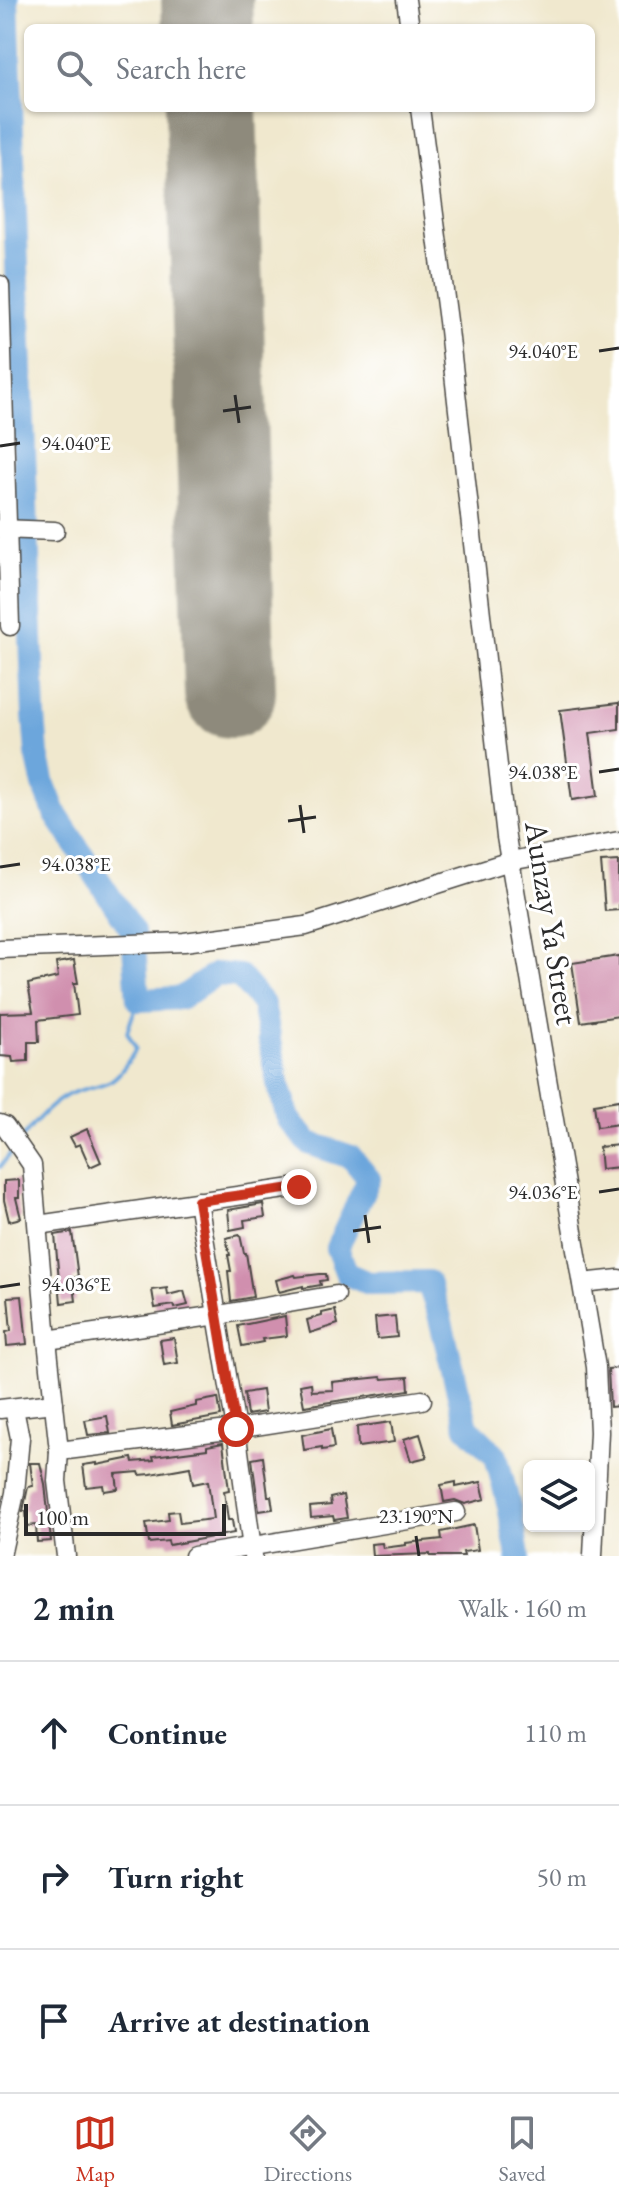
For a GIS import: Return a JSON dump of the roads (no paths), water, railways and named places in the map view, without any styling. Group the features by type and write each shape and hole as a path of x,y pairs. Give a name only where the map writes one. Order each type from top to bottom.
{"street":[{"path":"406,0 409,24"},
{"name":"Aunzay Ya Street","path":"421,112 448,321 510,861 596,1367 599,1432 593,1556"},
{"path":"0,285 4,530 10,626"},
{"path":"4,530 55,531"},
{"path":"0,949 184,942 306,926 510,861 619,841"},
{"path":"0,1124 5,1126 32,1165 59,1451 57,1481 66,1556"},
{"path":"38,1225 299,1187"},
{"path":"198,1201 236,1429 252,1551"},
{"path":"582,1283 619,1279"},
{"path":"47,1340 336,1295"},
{"path":"59,1451 236,1429 422,1400"},
{"path":"1,1556 15,1493 20,1438 7,1409 54,1403"},
{"path":"194,1556 252,1551 456,1512"}],"waterway":[{"path":"7,0 34,715 37,754 44,785 56,815 133,932 138,1000 181,998 216,974 239,976 263,1004 279,1088 289,1120 309,1143 351,1157 369,1179 337,1248 347,1274 368,1283 428,1282 467,1427 496,1456 518,1556"},
{"path":"21,1140 59,1100 76,1091 108,1082 121,1072 136,1048 127,1032 138,1000"},
{"path":"0,1167 13,1150"}]}
